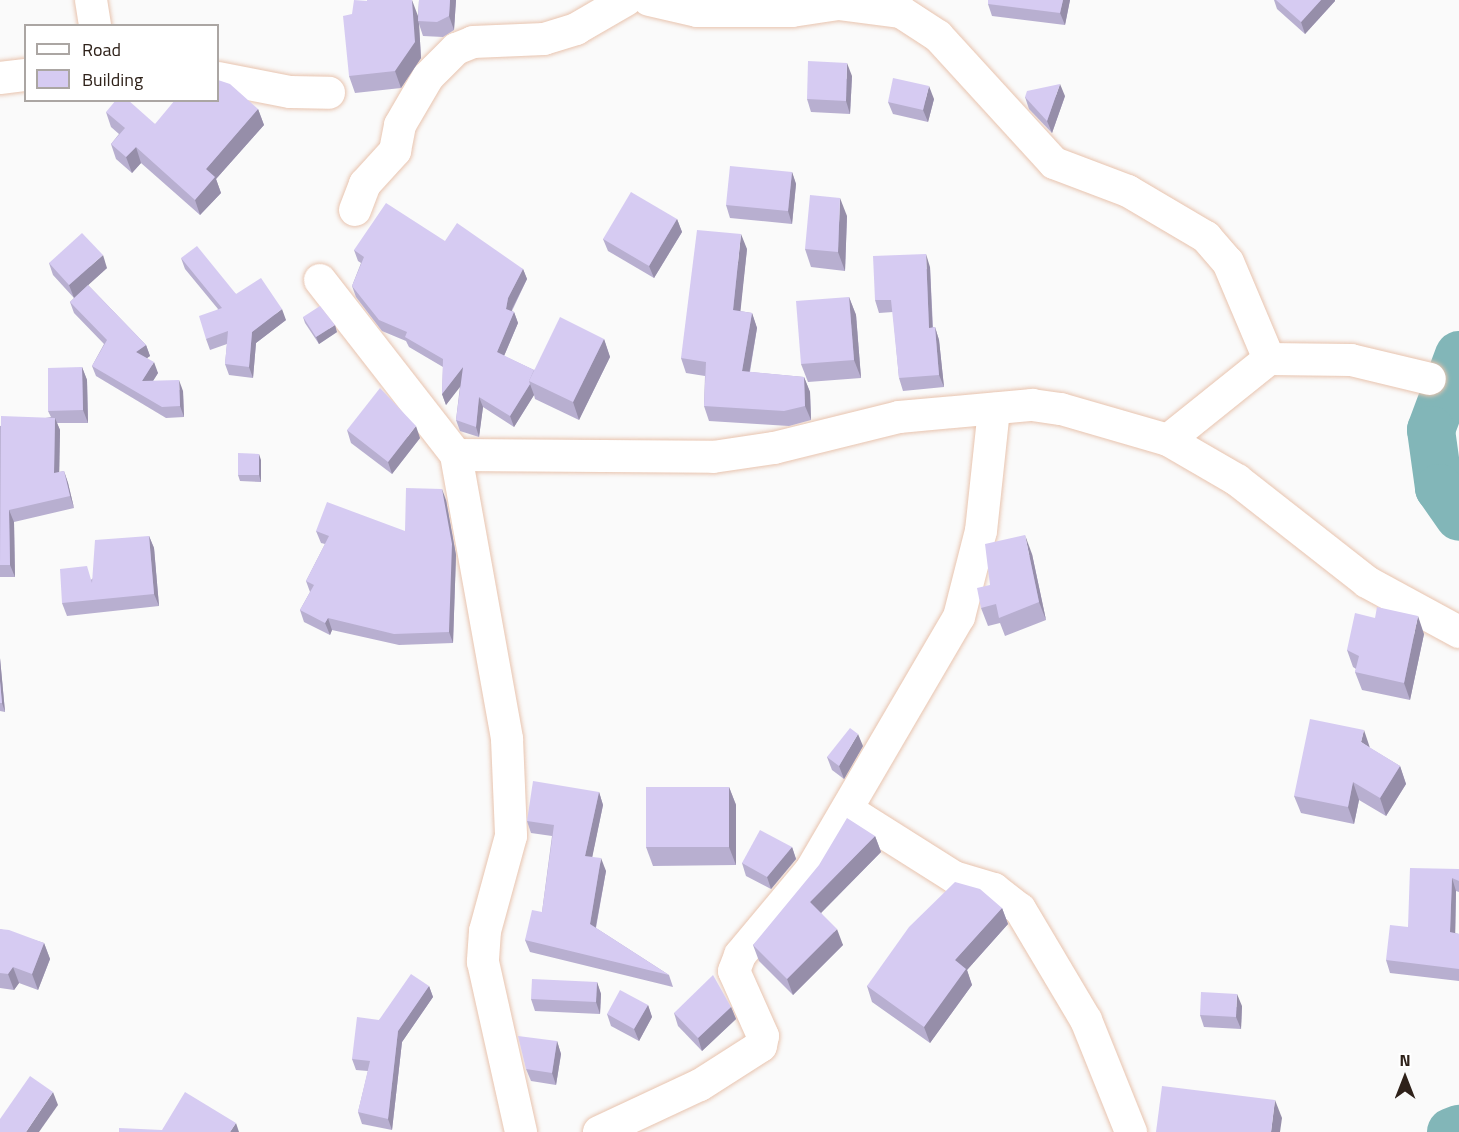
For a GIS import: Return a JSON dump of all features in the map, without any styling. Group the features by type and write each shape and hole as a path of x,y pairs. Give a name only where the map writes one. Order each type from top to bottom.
{"street":[{"path":"91,0 95,24"},
{"path":"355,210 365,184 395,151 400,125 428,77 456,49 473,42 544,39 576,29 626,0"},
{"path":"649,0 698,11 792,12 838,4 901,12 938,36 1054,163 1128,191 1206,237 1228,262 1269,359"},
{"path":"0,78 24,75"},
{"path":"219,78 290,92 329,93"},
{"path":"320,280 456,455 507,739 511,837 485,931 483,962 521,1132"},
{"path":"1168,440 1269,359 1351,360 1430,379"},
{"path":"456,455 713,457 774,448 899,417 1032,405 1061,410 1168,440 1237,480 1366,582 1459,632"},
{"path":"599,1132 700,1085 761,1046 763,1036 734,971 740,955 811,870 848,810 970,588 994,409"},
{"path":"848,810 954,877 994,889 1020,909 1086,1020 1131,1132"}],"building":[{"path":"354,0 412,0 415,42 395,71 349,76 343,16 352,14"},
{"path":"419,0 450,0 449,16 437,22 418,21"},
{"path":"988,0 1063,0 1060,13 988,4"},
{"path":"1276,0 1321,0 1301,22"},
{"path":"808,61 847,63 846,101 807,99"},
{"path":"893,78 929,86 923,110 888,102"},
{"path":"219,80 230,84 258,109 206,169 215,177 195,200 136,147 126,157 111,144 125,128 106,112 114,102 130,102 155,124 173,102 219,102"},
{"path":"1060,84 1047,121 1025,97 1027,91"},
{"path":"730,166 792,172 788,211 726,205"},
{"path":"631,192 677,219 649,266 603,239"},
{"path":"810,195 840,198 838,252 805,249"},
{"path":"386,203 445,241 457,223 523,269 508,298 506,309 514,312 497,352 534,370 530,384 510,416 479,397 476,427 456,420 463,367 442,394 443,359 405,337 407,332 379,320 352,286 364,257 354,250"},
{"path":"697,230 741,234 733,310 752,313 742,371 804,377 805,406 784,411 704,406 706,362 681,358"},
{"path":"82,233 103,255 69,285 49,263"},
{"path":"197,246 236,294 261,278 282,309 252,332 249,367 225,364 228,331 206,339 199,316 222,308 181,258"},
{"path":"926,254 929,328 935,327 939,375 899,378 891,300 875,300 873,256"},
{"path":"88,285 146,345 136,352 154,362 142,381 179,380 180,406 162,407 92,366 107,340 70,302"},
{"path":"849,297 854,360 801,364 796,301"},
{"path":"320,306 335,325 316,337 303,317"},
{"path":"560,317 604,339 573,402 529,381"},
{"path":"82,367 83,410 48,411 48,368"},
{"path":"380,388 416,426 388,462 347,430"},
{"path":"1,416 55,418 54,473 64,471 70,496 9,510 10,565 0,565"},
{"path":"238,453 259,454 259,475 238,475"},
{"path":"406,488 442,489 452,544 449,632 394,634 328,618 325,623 300,610 314,585 306,581 329,536 316,531 327,502 405,531"},
{"path":"1025,535 1039,602 999,618 996,604 981,608 977,588 990,585 985,544"},
{"path":"149,536 154,594 62,603 60,569 87,566 92,583 95,540"},
{"path":"1377,607 1418,616 1404,683 1355,672 1359,656 1347,650 1355,613 1375,618"},
{"path":"1310,719 1364,730 1361,742 1400,766 1380,798 1353,782 1348,807 1294,796"},
{"path":"850,728 858,734 839,766 827,757"},
{"path":"533,781 599,792 585,856 601,858 590,924 669,975 525,940 532,910 542,912 554,825 527,821"},
{"path":"646,787 729,787 729,847 646,847"},
{"path":"847,818 875,836 810,902 837,929 787,979 753,945 819,865"},
{"path":"760,830 792,847 767,877 742,863"},
{"path":"1410,868 1459,869 1459,881 1452,878 1450,932 1459,934 1459,969 1386,960 1390,925 1408,927"},
{"path":"955,882 980,889 1002,908 955,960 966,969 924,1027 867,986 909,927"},
{"path":"0,929 44,943 32,974 13,967 8,974 0,973"},
{"path":"411,974 429,986 398,1031 388,1119 358,1112 370,1061 352,1059 357,1017 379,1020"},
{"path":"713,975 731,1007 698,1038 674,1013"},
{"path":"532,979 597,982 596,1002 531,999"},
{"path":"620,990 648,1005 634,1029 607,1014"},
{"path":"1201,992 1237,994 1236,1017 1200,1015"},
{"path":"518,1036 557,1041 552,1073 526,1069"},
{"path":"30,1076 53,1092 26,1132 0,1132 0,1119"},
{"path":"1162,1086 1275,1100 1271,1132 1156,1132"},
{"path":"185,1092 236,1123 230,1132 119,1132 119,1128 162,1130"}],"waterway":[{"path":"1459,355 1431,430 1439,488 1459,517"},
{"path":"1451,1132 1459,1129"}]}
